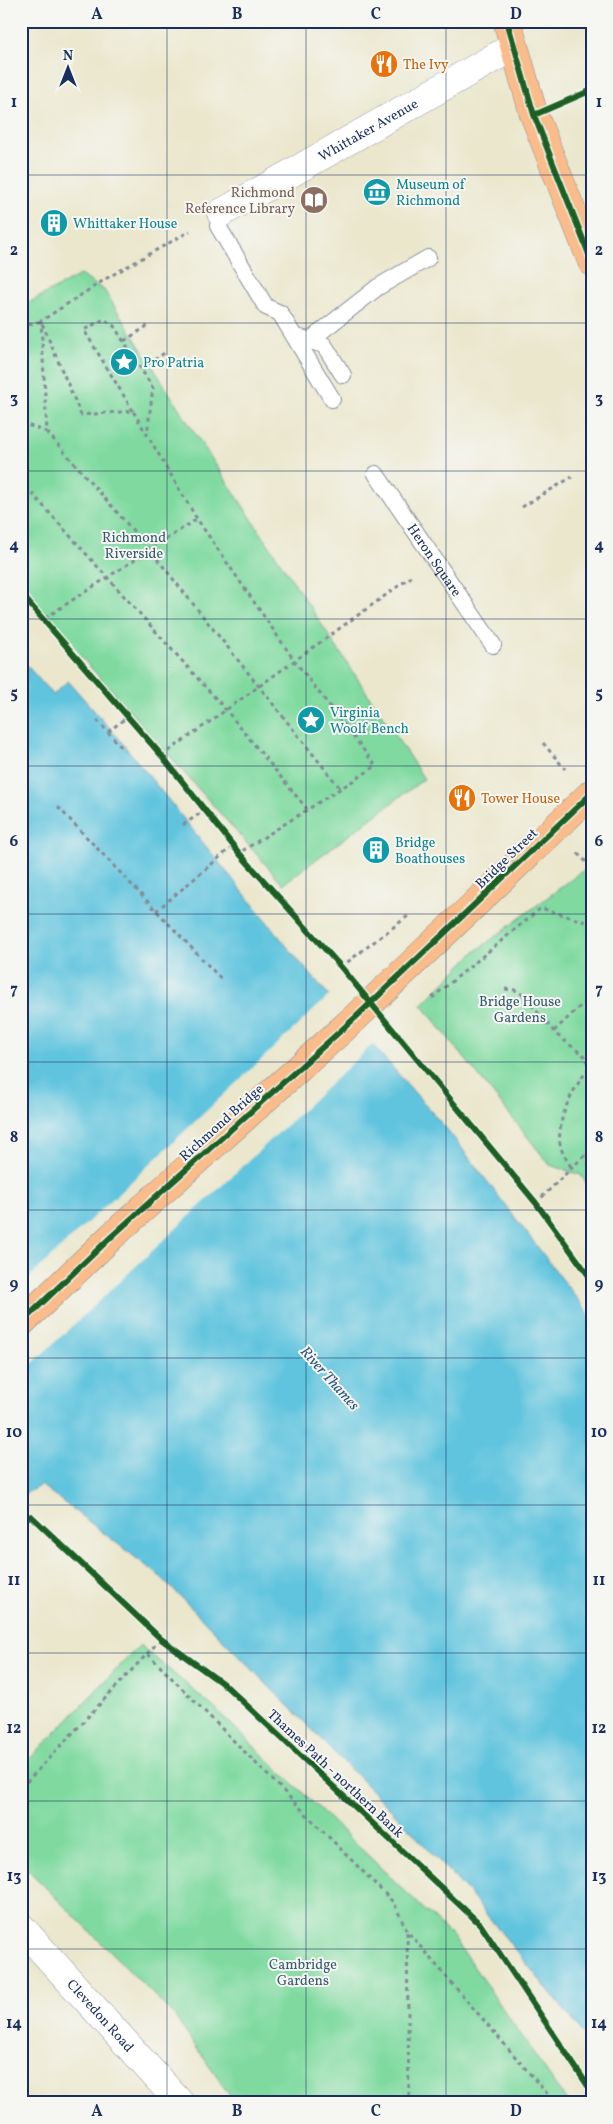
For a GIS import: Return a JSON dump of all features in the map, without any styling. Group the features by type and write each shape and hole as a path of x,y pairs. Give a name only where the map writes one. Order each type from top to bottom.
{"main road":[{"path":"510,34 534,115 592,262"},
{"name":"Bridge Street","path":"437,941 581,785"},
{"name":"Richmond Bridge","path":"21,1323 111,1237 356,1018 437,941"}],"street":[{"name":"Whittaker Avenue","path":"221,213 510,34"},
{"name":"Clevedon Road","path":"21,1926 180,2103"}],"lane":[{"path":"221,213 218,226 266,306 280,313 302,338 332,399"},
{"path":"302,338 428,258"},
{"path":"302,338 324,345 343,375"},
{"name":"Heron Square","path":"376,474 493,645"}],"path":[{"path":"21,327 41,321 107,278 221,213"},
{"path":"147,436 152,388 114,326 104,319 84,330 132,411 197,520 294,660 376,766 239,853"},
{"path":"41,321 81,415 132,411"},
{"path":"41,321 47,432"},
{"path":"124,341 149,325"},
{"path":"141,369 166,352"},
{"path":"21,423 47,432 150,550 340,788"},
{"path":"522,507 572,477"},
{"path":"21,481 226,710 307,809"},
{"path":"44,618 197,520"},
{"path":"162,756 417,572"},
{"path":"39,612 51,626"},
{"path":"122,709 134,723"},
{"path":"108,732 128,716"},
{"path":"97,720 124,750"},
{"path":"543,743 581,785"},
{"path":"156,749 168,763"},
{"path":"199,802 210,817"},
{"path":"58,807 224,982"},
{"path":"183,825 205,810"},
{"path":"228,839 245,859"},
{"path":"156,911 233,846"},
{"path":"577,852 591,865"},
{"path":"430,999 541,908 592,924"},
{"path":"335,960 347,974"},
{"path":"505,989 515,990 522,994 540,1018 587,1058 588,1068 573,1090 563,1116 560,1145 572,1168"},
{"path":"554,1031 592,996"},
{"path":"536,1203 592,1148"},
{"path":"587,1153 592,1181"},
{"path":"530,1196 542,1211"},
{"path":"154,1632 168,1644"},
{"path":"21,1788 161,1639"},
{"path":"148,1654 394,1903 407,1931 555,2103"},
{"path":"407,1931 409,2103"}],"green space":[{"name":"Richmond Riverside","path":"80,275 104,290 192,429 424,779 283,884 21,589 21,307"},
{"name":"Bridge House Gardens","path":"592,864 592,1192 581,1175 550,1165 422,1005 472,954"},
{"name":"Cambridge Gardens","path":"140,1645 213,1707 453,1937 568,2103 235,2103 173,2014 21,1863 21,1768"}],"water":[{"name":"River Thames","path":"21,659 53,695 68,681 119,739 298,960 450,1133 592,1318 592,2044 469,1893 399,1818 161,1577 41,1485 21,1496"}],"pier":[{"path":"331,994 374,1043 21,1374 21,1285"}],"cycle path":[{"path":"507,21 534,115 592,262"},
{"path":"534,115 592,90"},
{"path":"21,594 162,756 239,853 341,967 536,1203 592,1280"},
{"path":"21,1323 111,1237 356,1017 592,793"},
{"name":"Thames Path - northern Bank","path":"21,1520 31,1516 161,1639 226,1686 480,1924 592,2092"}],"place":[{"name":"The Ivy","path":"384,64"},
{"name":"Museum of Richmond","path":"377,192"},
{"name":"Richmond Reference Library","path":"314,200"},
{"name":"Whittaker House","path":"54,223"},
{"name":"Pro Patria","path":"124,362"},
{"name":"Virginia Woolf Bench","path":"311,720"},
{"name":"Tower House","path":"462,798"},
{"name":"Bridge Boathouses","path":"376,850"}]}
